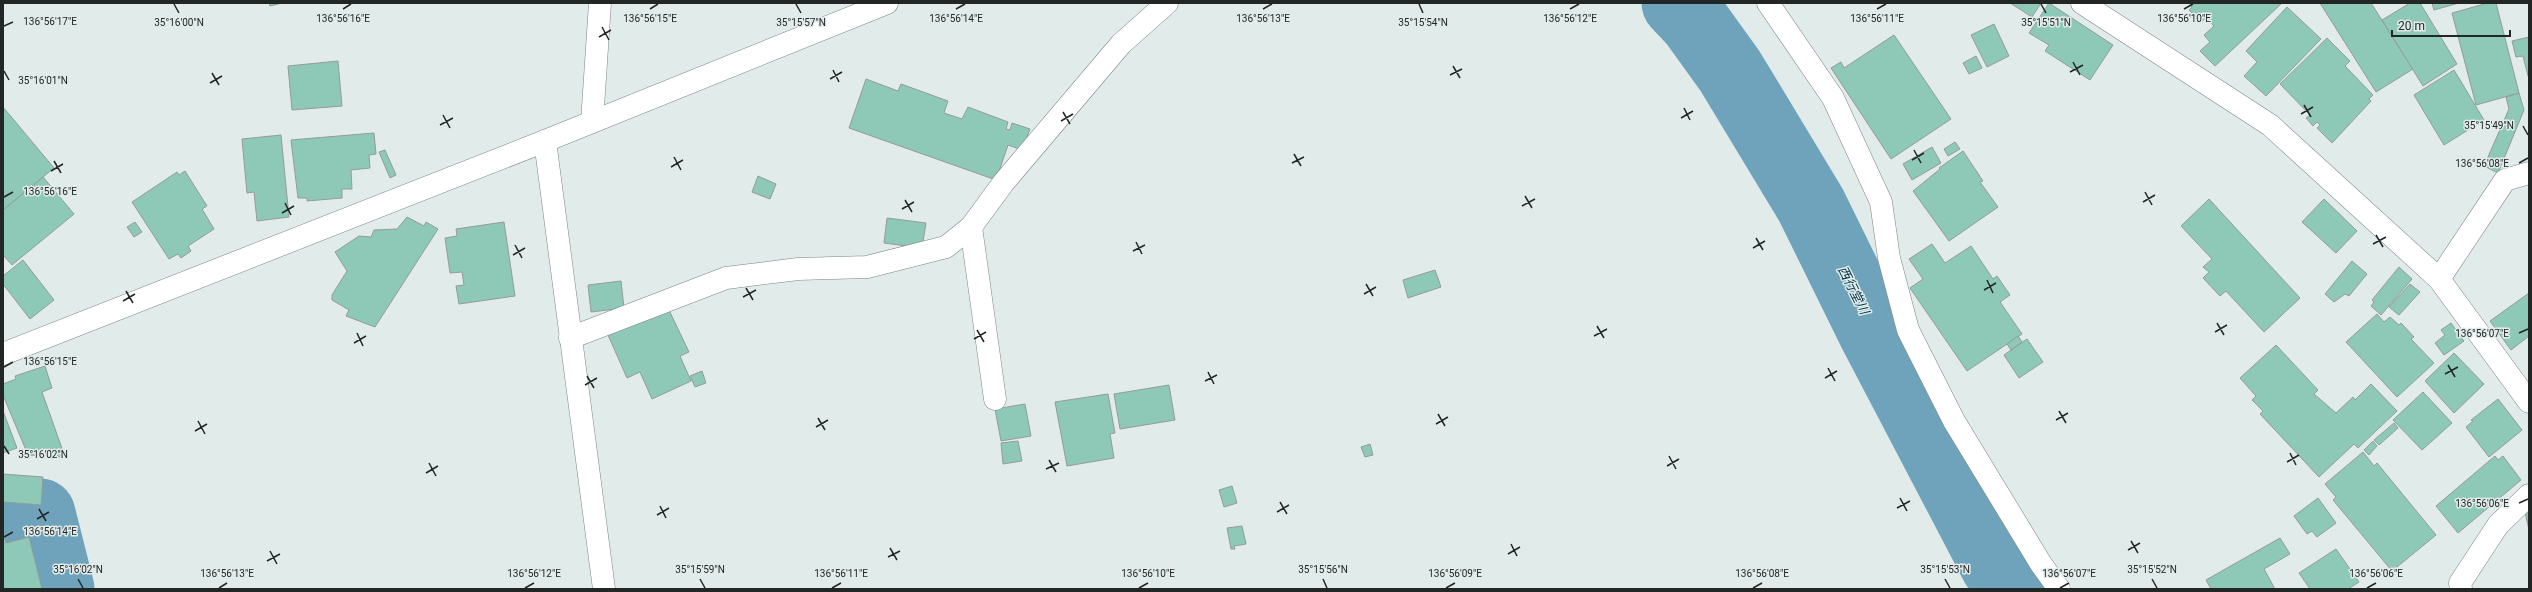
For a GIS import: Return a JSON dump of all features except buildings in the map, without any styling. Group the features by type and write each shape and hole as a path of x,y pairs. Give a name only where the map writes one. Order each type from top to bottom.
{"street":[{"path":"592,122 600,3"},
{"path":"3,354 545,141 887,3"},
{"path":"570,338 726,278 798,270 867,267 946,247 971,227 1004,182 1121,44 1168,3"},
{"path":"1768,3 1833,98 1881,202 1889,258 1908,330 1954,421 2041,564 2059,589"},
{"path":"2082,3 2270,125 2439,279 2529,402"},
{"path":"545,141 604,589"},
{"path":"2439,279 2505,180 2529,173"},
{"path":"971,227 994,399"},
{"path":"2460,589 2460,583 2498,525 2529,495"}],"waterway":[{"name":"西行堂川","path":"1677,3 1694,21 1730,71 1811,205 1874,333 1995,564 2011,589"},
{"path":"3,512 40,514 59,589"}]}
